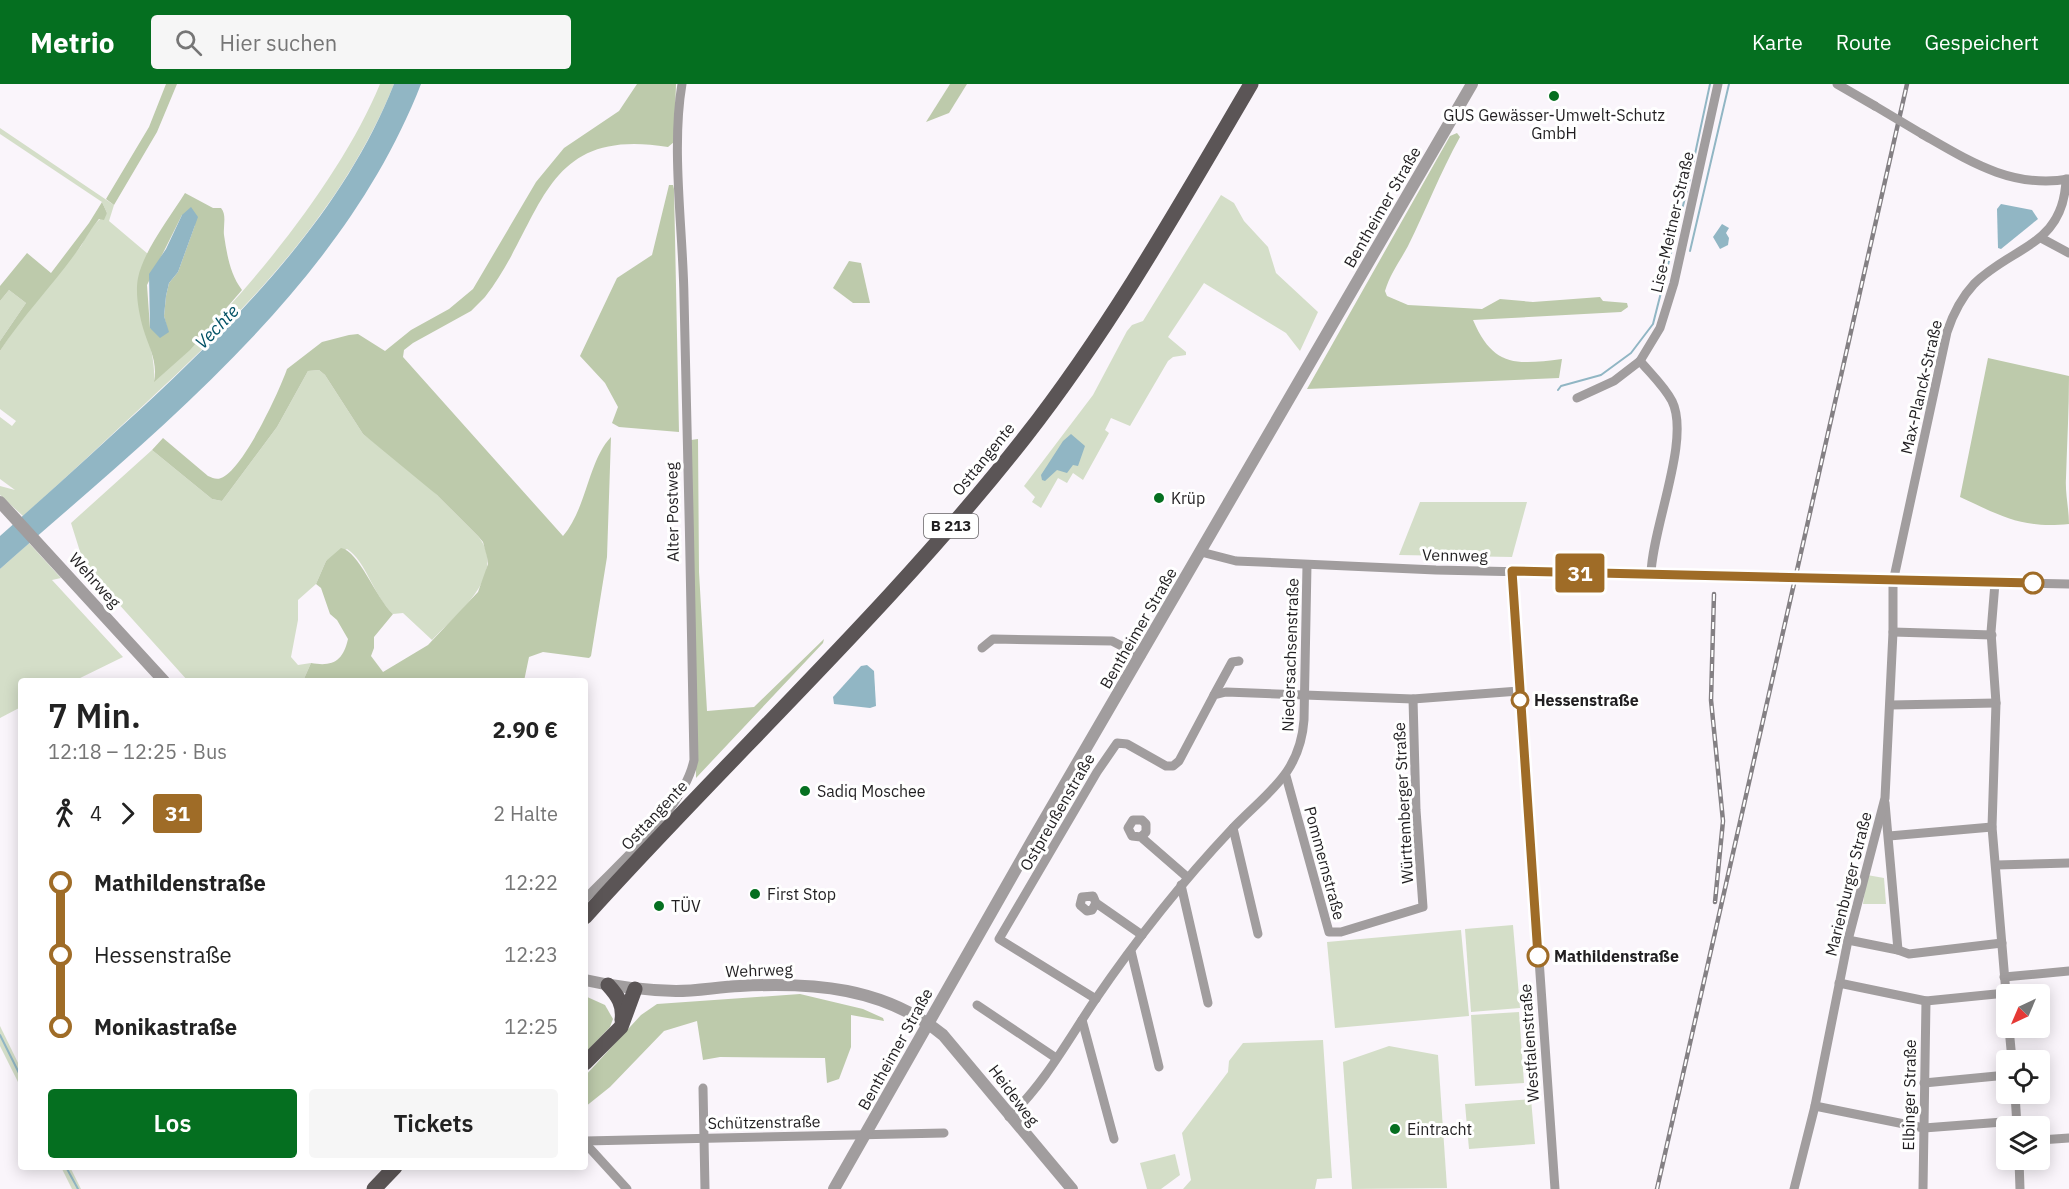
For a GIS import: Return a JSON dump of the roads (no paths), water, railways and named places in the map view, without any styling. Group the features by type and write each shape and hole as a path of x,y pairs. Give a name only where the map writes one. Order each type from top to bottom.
{"main road":[{"name":"Osttangente","path":"588,914 696,795 916,566 1025,436 1077,367 1130,288 1251,84"},
{"path":"608,985 620,1000 623,1011 621,1027"},
{"path":"588,1060 621,1027 635,989"},
{"path":"373,1189 382,1170"},
{"path":"373,1189 387,1170"},
{"path":"373,1189 392,1170"}],"street":[{"name":"Alter Postweg","path":"588,896 675,803 689,780 694,760 683,232 678,138 682,84"},
{"name":"Bentheimer Straße","path":"834,1189 1472,84"},
{"name":"Lise-Meitner-Straße","path":"1577,398 1614,381 1640,361 1667,310 1718,84"},
{"path":"1837,84 1996,174 2034,181 2068,179"},
{"name":"Max-Planck-Straße","path":"1893,582 1942,351 1952,317 1975,284 2041,238 2058,217 2066,194 2068,179"},
{"path":"2041,238 2069,253"},
{"path":"1640,361 1672,401 1677,422 1676,442 1655,540 1651,573"},
{"name":"Wehrweg","path":"0,502 161,678"},
{"name":"Vennweg","path":"1201,552 1236,561 1307,565 1651,573 1893,582 2069,584"},
{"name":"Niedersachsenstraße","path":"1010,1117 1030,1096 1096,999 1184,881 1286,776 1302,741 1307,565"},
{"name":"Westfalenstraße","path":"1512,571 1555,1189"},
{"name":"Marienburger Straße","path":"1794,1189 1815,1106 1848,940 1885,798 1893,632 1893,582"},
{"path":"1995,583 1992,635 1996,703 1992,827 2005,984"},
{"path":"1893,632 1992,635"},
{"path":"982,648 993,639 1112,641 1141,656"},
{"path":"1214,694 1232,662 1239,661"},
{"path":"1214,694 1226,692 1413,699 1519,691"},
{"name":"Ostpreußenstraße","path":"1096,999 999,939 1113,746 1117,743 1127,744 1166,766 1173,766 1179,761 1214,694"},
{"name":"Württemberger Straße","path":"1413,699 1416,810 1423,907"},
{"path":"1890,705 1996,703"},
{"name":"Pommernstraße","path":"1286,776 1329,932 1341,932 1423,907"},
{"path":"1885,798 1898,950"},
{"path":"1889,836 1992,827"},
{"path":"1233,828 1258,933"},
{"path":"1141,837 1184,881 1208,1003"},
{"path":"1996,865 2069,863"},
{"path":"1096,903 1142,935"},
{"path":"1848,940 1909,954 2002,944"},
{"path":"1131,951 1159,1067"},
{"path":"2004,977 2069,971"},
{"name":"Wehrweg","path":"588,981 635,989 677,991 798,984 826,987 854,991 885,1001 928,1023"},
{"path":"1839,983 1926,1001 1996,994"},
{"name":"Elbinger Straße","path":"1923,1189 1926,1001"},
{"path":"977,1005 1056,1058"},
{"path":"1082,1020 1114,1139"},
{"name":"Heideweg","path":"928,1023 974,1069 1010,1117 1072,1189"},
{"path":"1924,1083 1996,1076"},
{"path":"703,1088 705,1189"},
{"path":"1815,1106 1924,1128 1996,1125"},
{"name":"Schützenstraße","path":"588,1142 944,1133"},
{"path":"2050,1139 2069,1138"},
{"path":"588,1145 627,1189"},
{"path":"2019,1170 2020,1189"}],"water":[{"path":"394,84 421,84 387,157 344,226 295,290 182,408 0,569 0,536 182,370 254,297 288,258 348,176 373,131"},
{"path":"2001,204 2032,210 2038,219 2001,249 1998,248 1997,209"},
{"path":"191,207 198,217 178,272 169,283 164,316 169,332 160,338 150,328 149,274 166,249 182,215"},
{"path":"1722,224 1729,228 1726,233 1729,238 1728,245 1720,249 1713,237"},
{"path":"1071,434 1085,446 1078,466 1073,465 1067,473 1057,470 1045,481 1042,480 1041,475 1063,441"},
{"path":"867,665 874,671 876,706 870,708 834,704 833,697 861,666"}],"waterway":[{"path":"1558,390 1561,386 1601,375 1631,353 1653,324 1689,182 1710,84"},
{"path":"1690,251 1729,84"},
{"path":"0,1035 18,1071"},
{"path":"68,1170 78,1189"}],"railway":[{"path":"1657,1189 1907,84"},
{"path":"1714,594 1711,700 1723,821 1715,902"}],"place":[{"name":"GUS Gewässer-Umwelt-Schutz GmbH","path":"1554,96"},
{"name":"Krüp","path":"1159,498"},
{"name":"Hessenstraße","path":"1520,700"},
{"name":"Sadiq Moschee","path":"805,791"},
{"name":"First Stop","path":"755,894"},
{"name":"TÜV","path":"659,906"},
{"name":"Mathildenstraße","path":"1538,956"},
{"name":"Eintracht","path":"1395,1129"}],"water label":[{"name":"Vechte","path":"217,327"}]}
